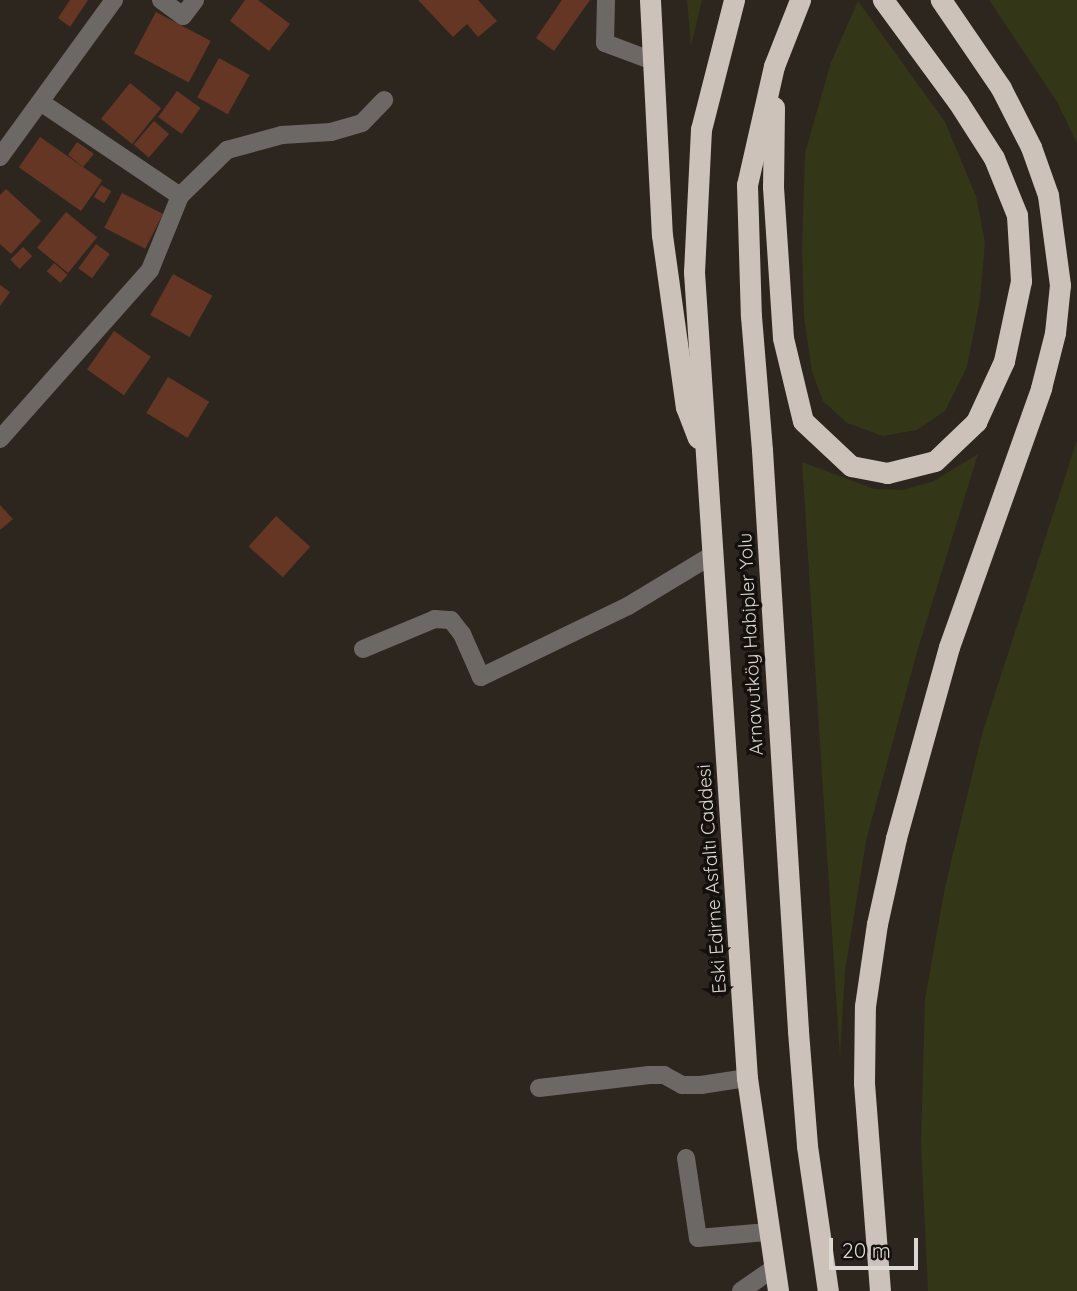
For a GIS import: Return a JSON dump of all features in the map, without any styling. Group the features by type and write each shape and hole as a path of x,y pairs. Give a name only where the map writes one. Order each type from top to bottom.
{"highway":[{"path":"650,0 662,235 686,407 707,462"},
{"path":"707,462 694,272 696,198 701,129 734,0"},
{"name":"Arnavutköy Habipler Yolu","path":"800,0 774,66 747,185 751,316 806,1133 828,1291"},
{"path":"774,66 773,187 783,338 803,421 851,466 887,474 935,461 976,422 1004,361 1021,281 1017,215 994,158 958,102 883,0"},
{"path":"880,1291 864,1083 865,1006 877,924 899,825 949,647 1041,388 1055,333 1060,285 1048,195 1031,147 1001,88 941,0"},
{"name":"Eski Edirne Asfaltı Caddesi","path":"707,462 747,1078 778,1291"}],"street":[{"path":"0,157 42,103 114,0"},
{"path":"161,0 183,16 195,0"},
{"path":"606,0 605,43 653,61"},
{"path":"0,439 150,270 180,195 227,150 282,135 331,132 362,123 384,100"},
{"path":"42,103 180,195"},
{"path":"363,649 435,619 451,620 462,634 481,677 628,606 714,554"},
{"path":"539,1088 649,1075 664,1075 682,1084 701,1085 747,1078"},
{"path":"686,1158 698,1238 768,1232"},
{"path":"741,1291 774,1268"}],"green space":[{"path":"687,0 702,0 691,46"},
{"path":"989,0 1077,0 1077,143 1057,102"},
{"path":"858,1 945,122 976,196 985,242 980,300 967,367 945,411 917,430 883,436 847,423 823,401 812,372 804,317 802,248 805,153 831,62"},
{"path":"1077,440 1077,1291 928,1291 921,1143 925,999 945,887 982,734"},
{"path":"978,454 917,652 866,841 845,971 840,1058 802,462 874,489 903,490 934,481"}],"building":[{"path":"70,0 88,0 70,27 58,18"},
{"path":"245,0 258,0 290,24 269,51 230,21"},
{"path":"418,0 478,0 497,21 478,37 467,24 453,37"},
{"path":"562,0 590,0 554,51 536,38"},
{"path":"156,12 211,41 189,83 134,53"},
{"path":"219,58 250,75 228,114 197,97"},
{"path":"130,83 161,108 132,144 101,119"},
{"path":"177,91 200,108 182,134 158,117"},
{"path":"154,121 169,134 149,158 134,144"},
{"path":"40,137 102,181 81,211 19,167"},
{"path":"77,142 94,154 83,167 68,155"},
{"path":"101,185 111,191 104,203 94,197"},
{"path":"6,189 41,221 11,254 0,244 0,195"},
{"path":"122,193 163,214 145,249 104,228"},
{"path":"66,212 97,237 68,273 37,248"},
{"path":"96,244 110,254 92,278 78,268"},
{"path":"23,247 32,256 19,269 10,260"},
{"path":"54,263 68,275 60,283 47,271"},
{"path":"173,274 212,296 190,337 150,315"},
{"path":"0,285 10,292 0,306"},
{"path":"114,331 151,357 124,395 87,370"},
{"path":"168,377 209,402 188,438 146,413"},
{"path":"0,505 13,519 0,530"},
{"path":"276,516 310,547 283,577 249,546"}]}
